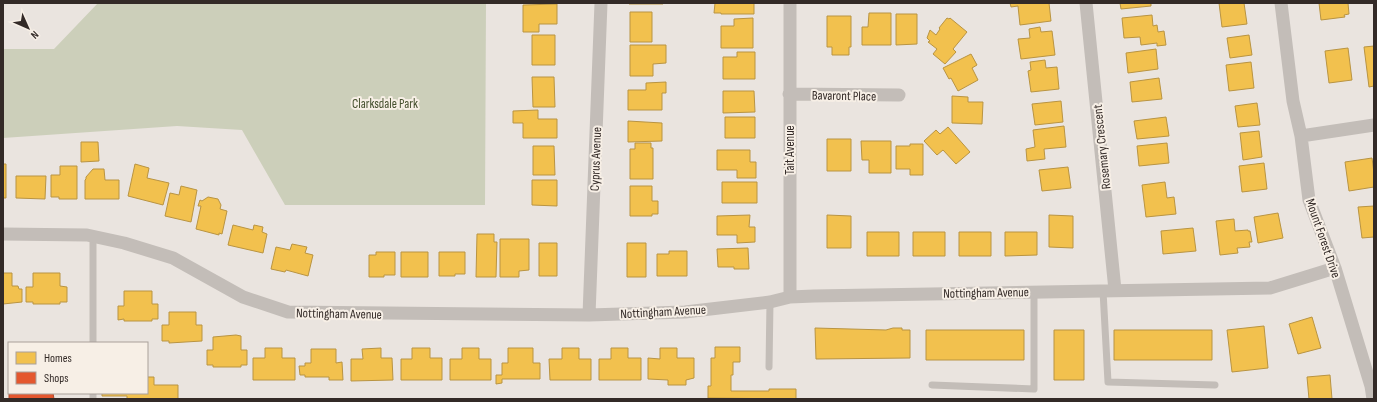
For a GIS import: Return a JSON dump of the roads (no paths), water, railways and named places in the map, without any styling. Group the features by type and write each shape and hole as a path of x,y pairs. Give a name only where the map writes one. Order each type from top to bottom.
{"street":[{"name":"Cyprus Avenue","path":"589,315 601,3"},
{"name":"Tait Avenue","path":"790,3 790,297"},
{"name":"Rosemary Crescent","path":"1086,3 1109,290"},
{"name":"Mount Forest Drive","path":"1281,3 1293,101 1301,136 1309,200 1335,268 1371,386 1373,399"},
{"name":"Bavaront Place","path":"789,94 899,95"},
{"path":"1301,136 1374,125"},
{"name":"Nottingham Avenue","path":"3,234 87,235 124,243 173,258 243,297 288,312 589,315 685,312 770,302 790,297 1270,288 1335,268"}],"lane":[{"path":"93,237 93,342"},
{"path":"1109,290 1108,382 1215,385"},
{"path":"932,385 1034,389 1034,292"},
{"path":"769,367 770,302"}],"park label":[{"name":"Clarksdale Park","path":"385,103"}]}
